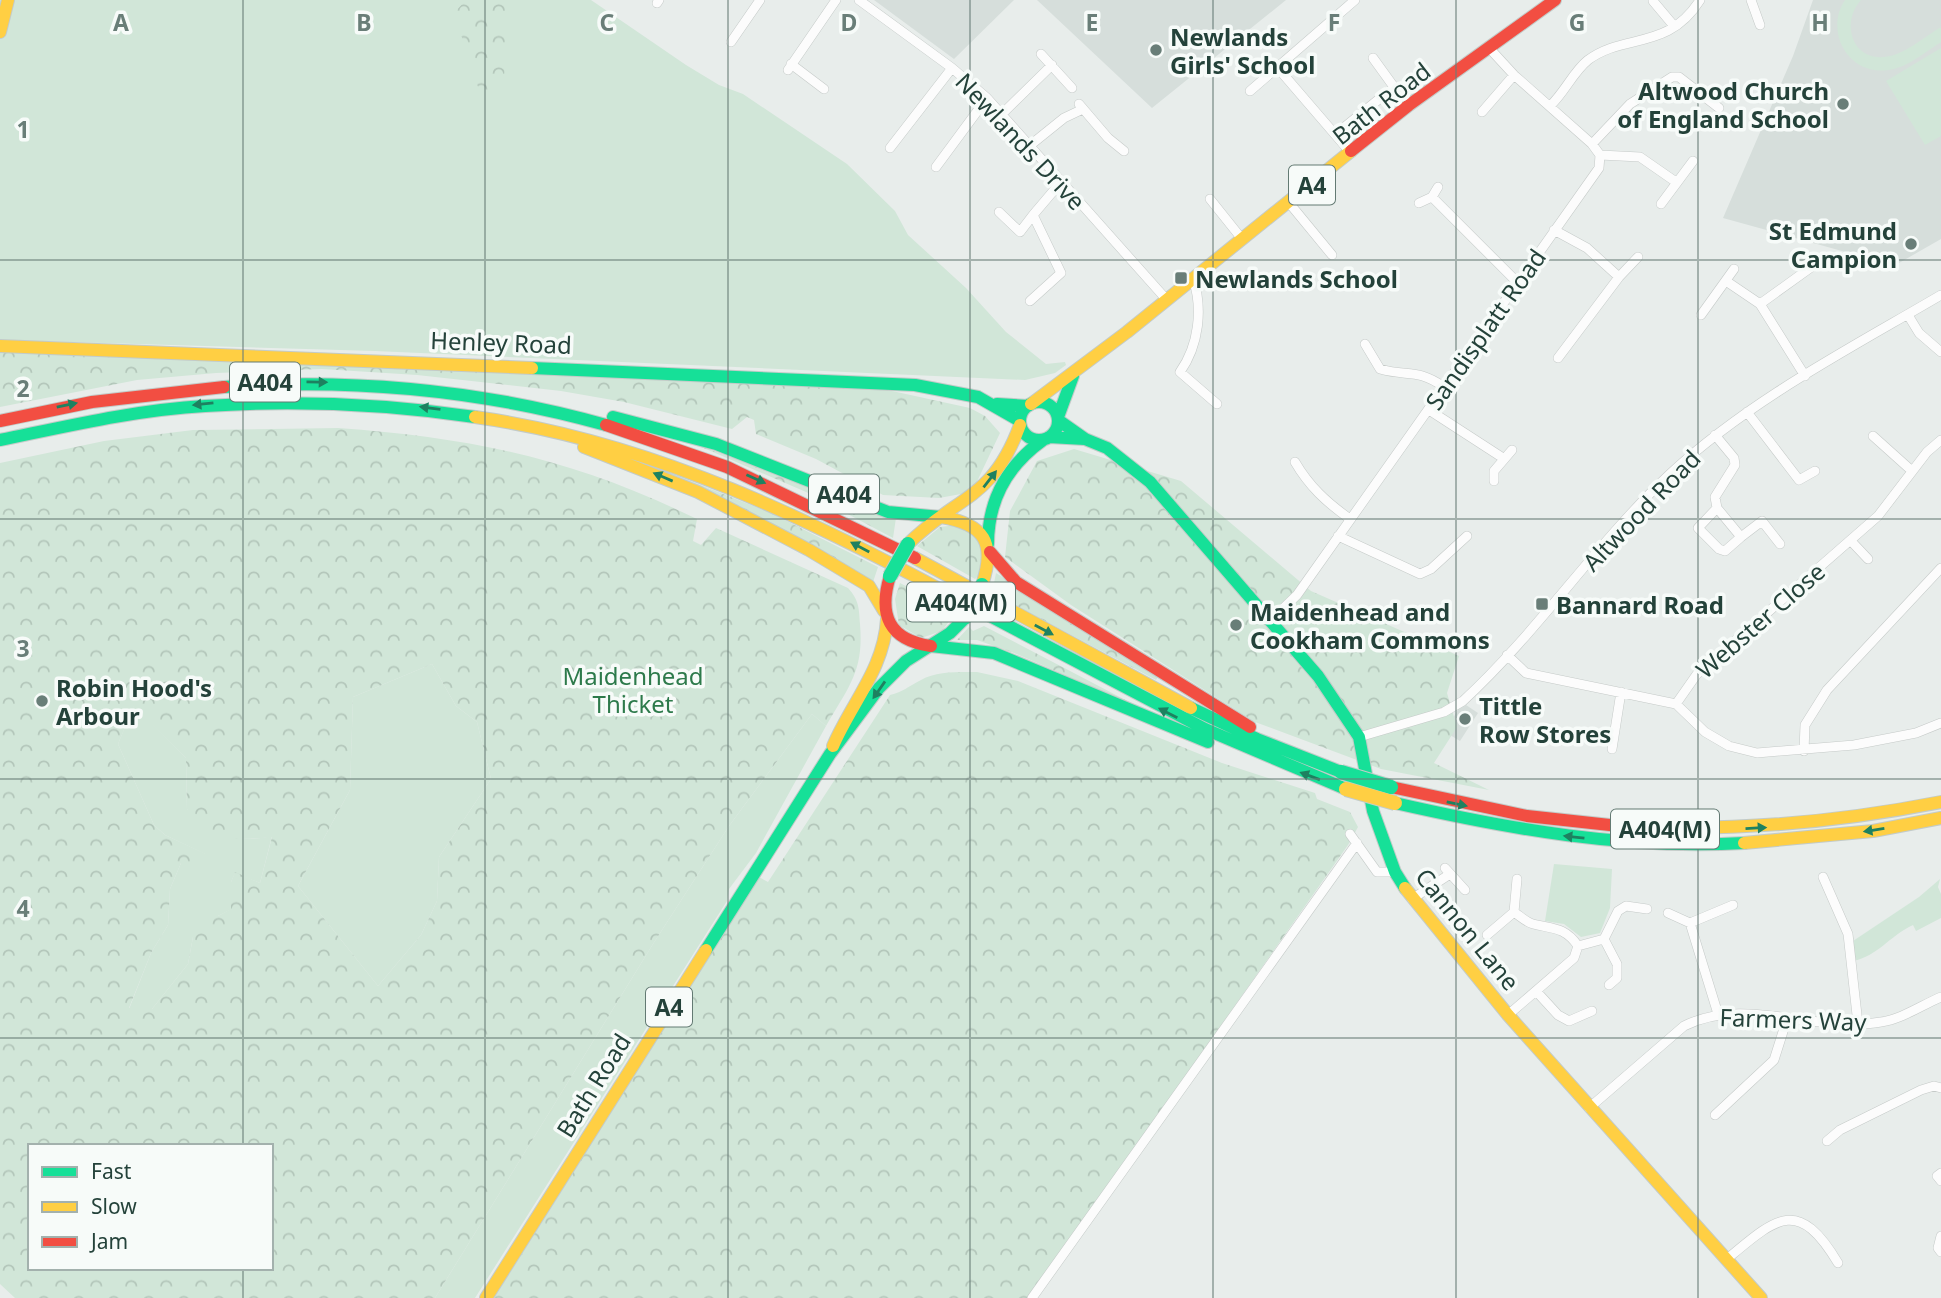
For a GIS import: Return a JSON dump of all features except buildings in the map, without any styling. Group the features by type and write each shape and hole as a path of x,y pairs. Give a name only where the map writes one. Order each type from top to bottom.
{"main road":[{"path":"0,32 8,0"},
{"name":"Bath Road","path":"1029,405 1073,376 1411,104 1491,50 1555,0"},
{"name":"Henley Road","path":"0,346 899,383 954,388 997,404 1029,405"},
{"path":"1058,418 1049,405 1029,405 1010,452 987,483 973,497 924,528 908,544 890,576 886,615 905,640 931,646 945,638 966,617 982,585 989,548 988,519 993,502 1024,454 1056,430 1073,376"},
{"name":"A404","path":"0,421 117,396 192,386 265,382 386,384 588,411 656,426 768,463 888,512 941,517"},
{"name":"A404","path":"0,440 135,412 229,402 394,404 498,418 641,468 725,505 857,578 875,593 886,615"},
{"name":"Henley Road","path":"997,404 1020,423"},
{"name":"A404(M)","path":"531,405 664,443 770,486 1188,706 1284,750 1341,772 1391,787 1528,817 1656,829 1784,826 1880,815 1941,802"},
{"name":"A404(M)","path":"498,418 642,454 763,500 894,566 1162,709 1274,762"},
{"name":"Cannon Lane","path":"1058,418 1085,439 1107,448 1150,482 1318,676 1359,737 1373,811 1395,872 1412,899 1589,1108 1761,1298"},
{"path":"1020,423 1027,436 1046,438"},
{"name":"Cannon Lane","path":"1046,438 1085,439"},
{"path":"941,517 971,524 989,548"},
{"name":"A404(M)","path":"989,548 1002,569 1016,582 1284,750"},
{"name":"Bath Road","path":"830,754 841,726 883,656 887,639 886,615"},
{"name":"Bath Road","path":"486,1298 830,754 845,738 891,673 931,646"},
{"name":"A404(M)","path":"931,646 994,653 1184,734 1274,762 1346,789 1499,827 1595,840 1736,844 1821,837 1941,818"}],"street":[{"path":"731,42 760,0"},
{"path":"824,89 789,67 836,0"},
{"name":"Newlands Drive","path":"859,0 952,68 987,98 1028,148 1166,299"},
{"path":"1250,91 1355,0"},
{"path":"1550,106 1588,60 1601,53 1650,40 1674,26 1700,0"},
{"path":"1751,0 1759,25"},
{"path":"1653,1 1674,26"},
{"path":"1491,50 1514,75 1592,144 1600,155 1640,156 1676,182"},
{"path":"1041,54 1072,88"},
{"path":"1336,134 1394,87 1373,58"},
{"path":"1002,114 1052,65"},
{"path":"1277,67 1352,153"},
{"path":"890,148 952,68"},
{"path":"1482,112 1514,75"},
{"path":"1592,144 1630,104 1672,77 1679,77 1719,108"},
{"path":"936,167 987,98"},
{"path":"1028,148 1081,106 1108,138 1124,151"},
{"name":"Sandisplatt Road","path":"1272,620 1297,595 1429,410 1599,168 1600,155"},
{"path":"1661,204 1693,161"},
{"path":"999,212 1020,232 1061,182"},
{"path":"1419,203 1432,197 1437,187"},
{"path":"1432,197 1518,283"},
{"path":"1210,199 1242,239"},
{"path":"1290,204 1332,254"},
{"path":"1030,301 1061,273 1033,215"},
{"path":"1554,230 1587,248 1619,277"},
{"path":"1558,358 1619,277 1638,257"},
{"path":"1760,304 1810,268"},
{"path":"1701,315 1734,269"},
{"path":"1193,278 1200,300 1197,325 1190,357 1180,372 1217,404"},
{"path":"1726,281 1760,304 1805,376"},
{"name":"Altwood Road","path":"1359,737 1444,712 1463,701 1637,507 1715,435 1805,376 1941,295"},
{"path":"1908,315 1919,333 1941,352"},
{"path":"1365,344 1380,369 1396,373 1413,371 1444,387"},
{"path":"1429,410 1503,458"},
{"path":"1747,412 1801,483 1815,471"},
{"path":"1715,435 1734,458 1735,465 1734,471 1718,487 1715,497 1717,508 1741,537"},
{"path":"1873,436 1912,471"},
{"name":"Webster Close","path":"1676,704 1697,674 1878,516 1927,452 1941,440"},
{"path":"1493,481 1494,471 1511,450"},
{"path":"1294,462 1307,482 1323,499 1350,519"},
{"path":"1717,508 1698,528 1719,549 1725,551 1762,521 1780,544"},
{"path":"1338,536 1420,574 1431,569 1467,536"},
{"path":"1851,541 1868,559"},
{"path":"1804,751 1805,725 1827,690 1941,568"},
{"path":"1507,655 1526,673 1676,704 1705,732 1729,746 1757,753 1804,751 1916,733 1941,723"},
{"path":"1612,749 1621,691"},
{"path":"1350,834 1377,872 1395,872"},
{"path":"1032,1298 1357,843"},
{"path":"1412,899 1447,871 1465,890"},
{"path":"1823,877 1848,934 1858,1024"},
{"path":"1487,935 1514,912 1517,879"},
{"path":"1668,913 1690,923 1733,905"},
{"path":"1578,946 1604,939 1618,911 1626,906 1647,909"},
{"path":"1514,912 1531,924 1556,926 1572,937 1578,946"},
{"path":"1690,923 1718,1014"},
{"path":"1604,939 1617,964 1617,978 1609,985"},
{"path":"1508,1015 1574,958 1578,946"},
{"path":"1536,991 1558,1015 1569,1021 1592,1011"},
{"name":"Farmers Way","path":"1589,1108 1684,1026 1718,1014 1858,1024 1883,1022 1941,997"},
{"path":"1714,1115 1774,1060 1787,1019"},
{"path":"1827,1140 1840,1130 1939,1084"},
{"path":"1941,1173 1937,1176 1941,1181"},
{"path":"1727,1259 1762,1228 1780,1220 1805,1223 1822,1235 1839,1263"},
{"path":"1941,1236 1938,1248 1941,1252"}],"shaded area":[{"path":"874,0 1014,0 954,59"},
{"name":"Newlands Girls' School","path":"1037,0 1286,0 1152,108"},
{"path":"1813,0 1941,0 1941,239 1885,271 1878,261 1723,218 1793,56"},
{"path":"1466,705 1478,713 1460,741 1445,732 1460,706"}],"green space":[{"path":"0,0 591,0 686,65 719,85 743,94 847,164 895,211 908,235 966,288 1006,332 1046,364 1065,362 1066,365 1055,373 1025,380 375,351 0,340"},
{"path":"466,0 505,0 511,6 503,87 494,94 480,93 454,13"},
{"path":"1845,0 1861,0 1852,19 1853,38 1857,46 1873,56 1891,56 1906,50 1941,27 1941,42 1895,69 1874,70 1861,66 1851,59 1839,37 1839,12"},
{"path":"1941,48 1941,136 1925,145 1886,81"},
{"path":"0,350 649,376 697,382 699,378 883,389 970,408 985,416 1000,433 972,492 939,498 883,495 816,459 756,434 754,420 747,417 732,429 624,402 561,391 417,375 322,369 216,373 137,380 0,407"},
{"name":"Maidenhead Thicket","path":"338,428 479,445 565,466 652,498 697,519 693,541 701,545 716,528 848,588 858,604 861,640 857,666 848,689 826,726 812,714 729,826 653,944 435,1298 15,1298 0,1284 0,463 104,441 193,430","holes":["432,664 456,706 477,722 491,779 439,857 437,901 421,935 378,986 298,886 350,790 353,697","134,706 186,758 187,809 198,820 225,836 246,839 272,837 260,883 235,872 231,882 231,909 218,916 200,917 188,964 152,1009 129,1008 151,953 168,925 170,889 181,863 196,867 206,854 165,835 154,825 118,744"]},
{"path":"692,443 896,518 893,538 806,492"},
{"path":"1074,449 1181,481 1311,591 1459,656 1447,693 1457,727 1434,763 1489,790 1381,769 1255,722 1071,605 1005,557 1010,511 1037,461"},
{"path":"653,466 771,513 878,567 873,582"},
{"path":"957,525 977,536 983,557 983,572 975,579 917,546 940,527"},
{"path":"996,573 1158,677 1156,680 1000,597 993,588"},
{"path":"900,583 956,612 942,631 921,638 899,625 895,599"},
{"path":"984,626 1137,706 1014,653 977,640 957,640 969,627 973,631"},
{"path":"432,664 456,706 477,722 491,779 439,857 437,901 421,935 378,986 298,886 350,790 353,697"},
{"path":"977,672 1018,681 1222,763 1315,793 1317,799 1350,812 1358,827 1348,845 1029,1298 494,1298 759,877 768,882 890,695 934,675"},
{"path":"134,705 186,758 187,809 217,829 236,837 246,839 272,836 260,883 235,873 231,882 232,909 218,916 193,937 188,964 152,1009 129,1009 151,953 168,925 170,889 181,863 205,854 165,835 154,825 118,744"},
{"path":"812,714 826,726 756,853 729,889 727,901 475,1298 435,1298 653,944 729,826"},
{"path":"1554,864 1612,869 1610,908 1600,933 1581,937 1564,924 1545,921"},
{"path":"1940,879 1938,887 1941,894 1941,918 1916,931 1913,925 1876,951 1853,961 1850,943 1919,897"}],"traffic: fast":[{"path":"532,368 915,385 978,397 1020,421"},
{"path":"1058,417 1073,376"},
{"path":"224,387 321,384 417,390 512,403 606,425"},
{"path":"1039,402 1053,407 1058,421 1053,435 1039,440 1025,435 1020,421 1025,407 1039,402"},
{"path":"0,440 127,415 239,404 340,404 475,417"},
{"path":"997,404 1028,406"},
{"path":"613,417 716,444 888,512 941,517"},
{"path":"1058,420 1085,439 1107,448 1150,482 1318,676 1359,737 1373,811 1395,872 1405,888"},
{"path":"1049,437 1085,439"},
{"path":"988,544 992,513 1002,485 1020,461 1043,440"},
{"path":"890,576 908,544"},
{"path":"966,617 982,585"},
{"path":"971,606 1205,729 1346,789"},
{"path":"706,950 830,754 879,688 906,661 950,633 966,617"},
{"path":"931,646 994,653 1208,742"},
{"path":"1191,708 1257,739 1341,772"},
{"path":"1341,772 1391,787"},
{"path":"1395,803 1568,835 1656,843 1744,843"}],"traffic: slow":[{"path":"0,32 8,0"},
{"path":"1031,404 1127,332 1351,151"},
{"path":"0,346 532,368"},
{"path":"475,417 606,445 669,465 792,515 971,606"},
{"path":"908,544 985,483 998,469 1020,425"},
{"path":"584,447 698,492 809,550 869,586 884,611"},
{"path":"941,517 968,525 983,538 988,558 982,585"},
{"path":"915,558 1191,708"},
{"path":"833,746 874,670 885,637 887,619"},
{"path":"1346,789 1395,803"},
{"path":"1619,826 1741,827 1821,820 1941,802"},
{"path":"1744,843 1873,831 1941,818"},
{"path":"1405,888 1508,1015 1761,1298"},
{"path":"486,1298 706,950"}],"traffic: jam":[{"path":"1351,151 1409,105 1555,0"},
{"path":"0,421 92,402 224,387"},
{"path":"606,425 727,467 915,558"},
{"path":"990,552 1016,582 1250,727"},
{"path":"890,576 885,603 890,623 905,638 931,646"},
{"path":"1391,787 1527,816 1619,826"}],"place":[{"name":"Newlands Girls' School","path":"1156,50"},
{"name":"Altwood Church of England School","path":"1843,104"},
{"name":"St Edmund Campion","path":"1911,244"},
{"name":"Newlands School","path":"1181,278"},
{"name":"Bannard Road","path":"1542,604"},
{"name":"Maidenhead and Cookham Commons","path":"1236,625"},
{"name":"Robin Hood's Arbour","path":"42,701"},
{"name":"Tittle Row Stores","path":"1465,719"}]}
